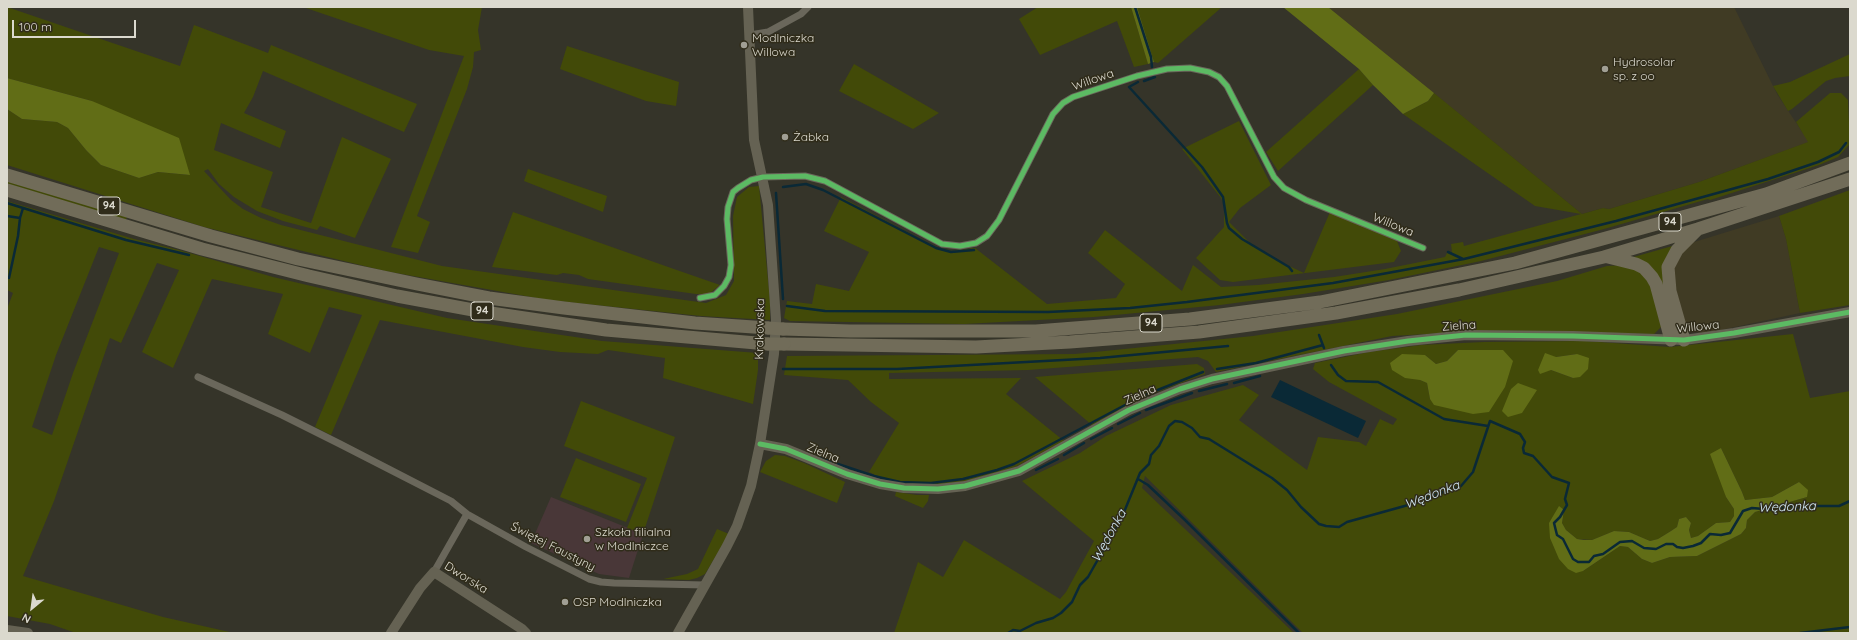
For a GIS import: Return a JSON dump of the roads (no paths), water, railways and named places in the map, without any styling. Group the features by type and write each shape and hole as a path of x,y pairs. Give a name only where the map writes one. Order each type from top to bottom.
{"highway":[{"path":"1823,174 1846,158 1850,153"},
{"name":"94","path":"7,175 211,236 298,259 489,298 695,323 783,329 850,331 1036,331 1182,320 1320,302 1515,263 1704,213 1766,194 1850,163"},
{"name":"94","path":"7,190 202,249 397,296 484,312 606,330 768,344 976,347 1070,342 1199,332 1329,314 1459,290 1604,257 1698,229 1850,179"},
{"path":"1677,340 1668,267 1677,250 1698,229"},
{"path":"1604,257 1636,264 1644,268 1652,277 1677,340"}],"street":[{"name":"Krakowska","path":"678,633 737,526 750,486 760,444 774,354 776,320 768,205 754,140 748,7"},
{"path":"750,35 768,32 801,14 808,7"},
{"name":"Willowa","path":"763,177 805,176 825,181 942,244 960,246 976,242 987,236 999,220 1049,120 1063,103 1073,97 1137,76 1167,69 1190,68 1209,72 1219,77 1227,86 1274,177 1284,188 1306,200 1423,248"},
{"path":"700,298 715,295 724,286 729,276 731,265 727,219 728,208 733,192 752,180 763,177"},
{"name":"Willowa","path":"1546,335 1677,340 1734,333 1850,312"},
{"name":"Zielna","path":"760,444 786,449 847,474 880,484 904,488 938,489 965,486 989,481 1019,471 1129,410 1180,389 1212,379 1344,351 1408,341 1466,335 1546,335"},
{"name":"Świętej Faustyny","path":"198,377 282,414 450,501 467,514 526,548 589,579 601,582 705,585"},
{"path":"434,572 467,514"},
{"name":"Dworska","path":"391,633 420,588 434,572 526,633"},
{"path":"7,630 28,633"}],"water":[{"path":"1280,380 1366,421 1358,438 1271,397"}],"waterway":[{"path":"1135,7 1151,57 1152,67"},
{"path":"1144,81 1155,77"},
{"path":"1138,82 1129,87 1202,167 1223,197 1229,228 1242,239 1289,267 1292,271"},
{"path":"787,306 825,311 1048,312 1130,308 1333,283 1464,259 1616,221 1768,179 1818,162 1839,152 1846,143"},
{"path":"783,187 806,184 823,190 936,248 951,252 974,250"},
{"path":"776,193 783,299"},
{"path":"7,203 126,240 189,255"},
{"path":"7,216 20,218 23,208"},
{"path":"9,278 18,236 20,218"},
{"path":"1448,252 1463,259"},
{"path":"1319,335 1324,348"},
{"path":"1217,369 1256,363 1323,345"},
{"path":"783,369 897,369 1100,358 1228,346"},
{"path":"1331,365 1338,375 1346,381 1378,382 1444,419 1488,426"},
{"path":"820,458 874,476 900,482 931,483 963,479 1014,464 1140,397 1203,372"},
{"path":"1234,383 1260,376"},
{"path":"1199,391 1227,384"},
{"path":"1146,410 1192,393"},
{"path":"1118,424 1140,413"},
{"name":"Wędonka","path":"1008,633 1013,630 1020,631 1036,623 1053,618 1061,613 1072,602 1080,585 1088,577 1122,517 1140,473 1149,464 1151,455 1159,446 1169,426 1175,421 1182,422 1192,428 1200,437 1209,439 1272,478 1287,490 1301,507 1319,524 1339,527 1347,522 1419,502 1461,486 1473,472 1490,421 1520,434 1525,442 1523,448 1524,453 1533,456 1552,477 1569,483 1565,499 1567,505 1560,517 1554,523 1557,535 1563,539 1573,559 1578,562 1589,562 1594,556 1603,554 1620,542 1632,541 1644,548 1656,549 1666,544 1673,544 1677,547 1683,548 1693,546 1701,543 1710,534 1721,535 1730,533 1743,511 1752,508 1776,510 1792,506 1799,508 1807,506 1839,506 1850,501"},
{"path":"1091,439 1112,428"},
{"path":"1064,455 1084,443"},
{"path":"1036,470 1058,459"},
{"path":"1138,479 1148,485 1185,520 1299,633"},
{"path":"1800,633 1850,627"}],"place":[{"name":"Modlniczka Willowa","path":"744,45"},
{"name":"Hydrosolar sp. z oo","path":"1605,69"},
{"name":"Żabka","path":"785,137"},
{"name":"Szkoła filialna w Modlniczce","path":"587,539"},
{"name":"OSP Modlniczka","path":"565,602"}]}
